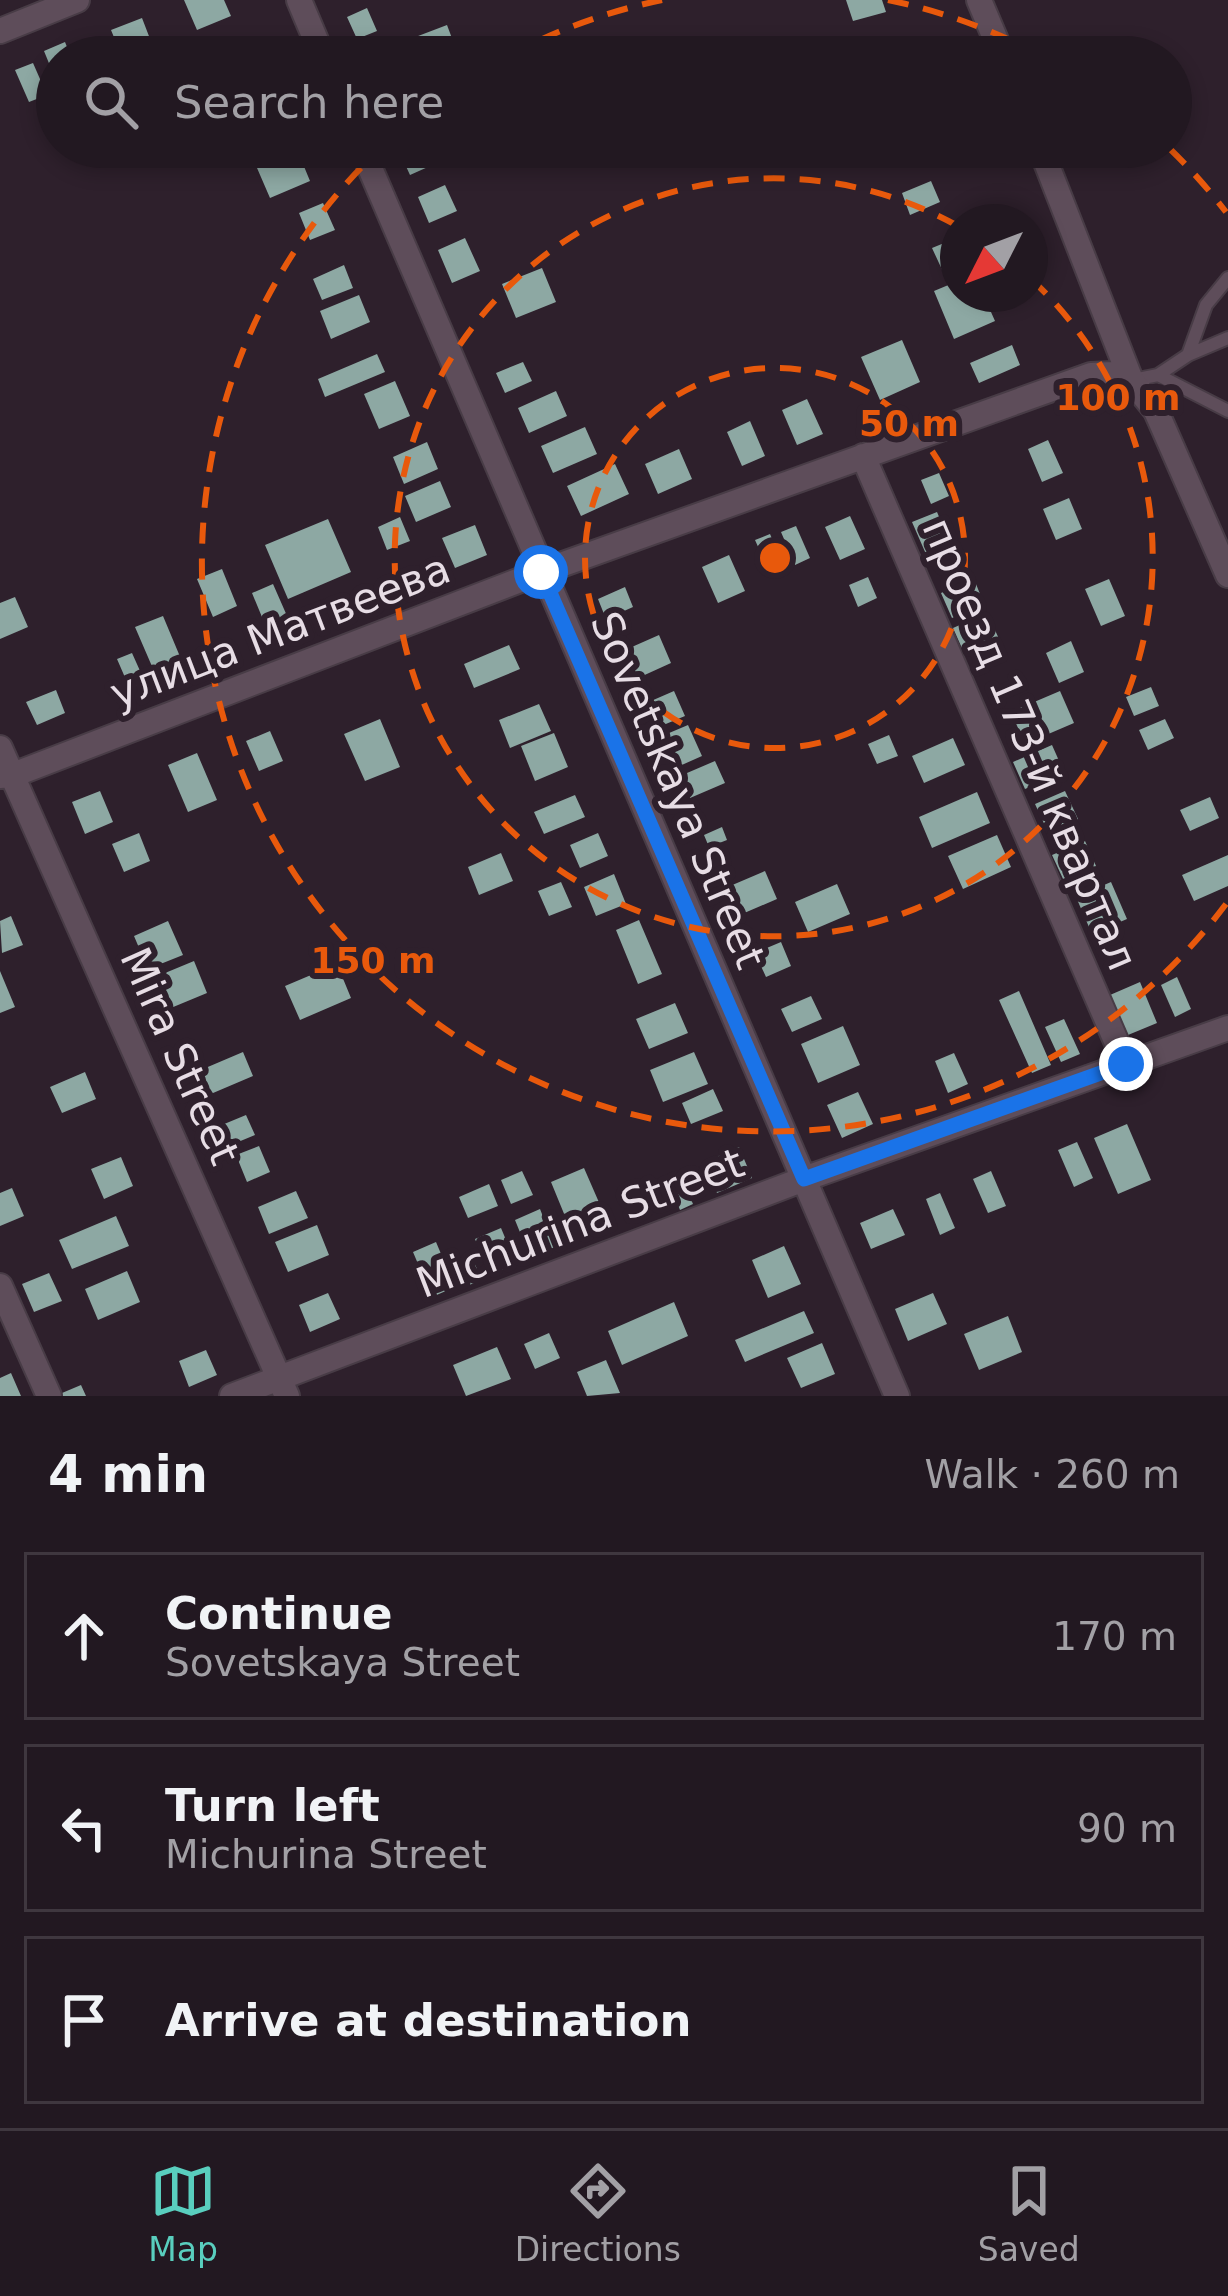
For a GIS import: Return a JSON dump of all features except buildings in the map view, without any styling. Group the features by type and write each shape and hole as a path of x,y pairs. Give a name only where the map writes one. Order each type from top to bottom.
{"street":[{"path":"0,31 77,0"},
{"path":"299,0 314,36"},
{"path":"979,0 994,36"},
{"name":"Sovetskaya Street","path":"371,168 897,1396"},
{"path":"1048,168 1131,380 1156,412 1228,575"},
{"name":"улица Матвеева","path":"6,775 541,572 1091,375 1113,374 1131,380"},
{"name":"проезд 173-й квартал","path":"863,456 1126,1064"},
{"name":"Mira Street","path":"0,748 6,775 283,1388"},
{"name":"Michurina Street","path":"232,1396 283,1388 804,1179 1228,1028"},
{"path":"0,1286 49,1396"}],"lane":[{"path":"1188,355 1206,305 1228,278"},
{"path":"1131,380 1158,375 1188,355 1228,338"},
{"path":"1158,375 1228,411"}],"route":[{"path":"541,572 804,1179 1126,1064"}]}
